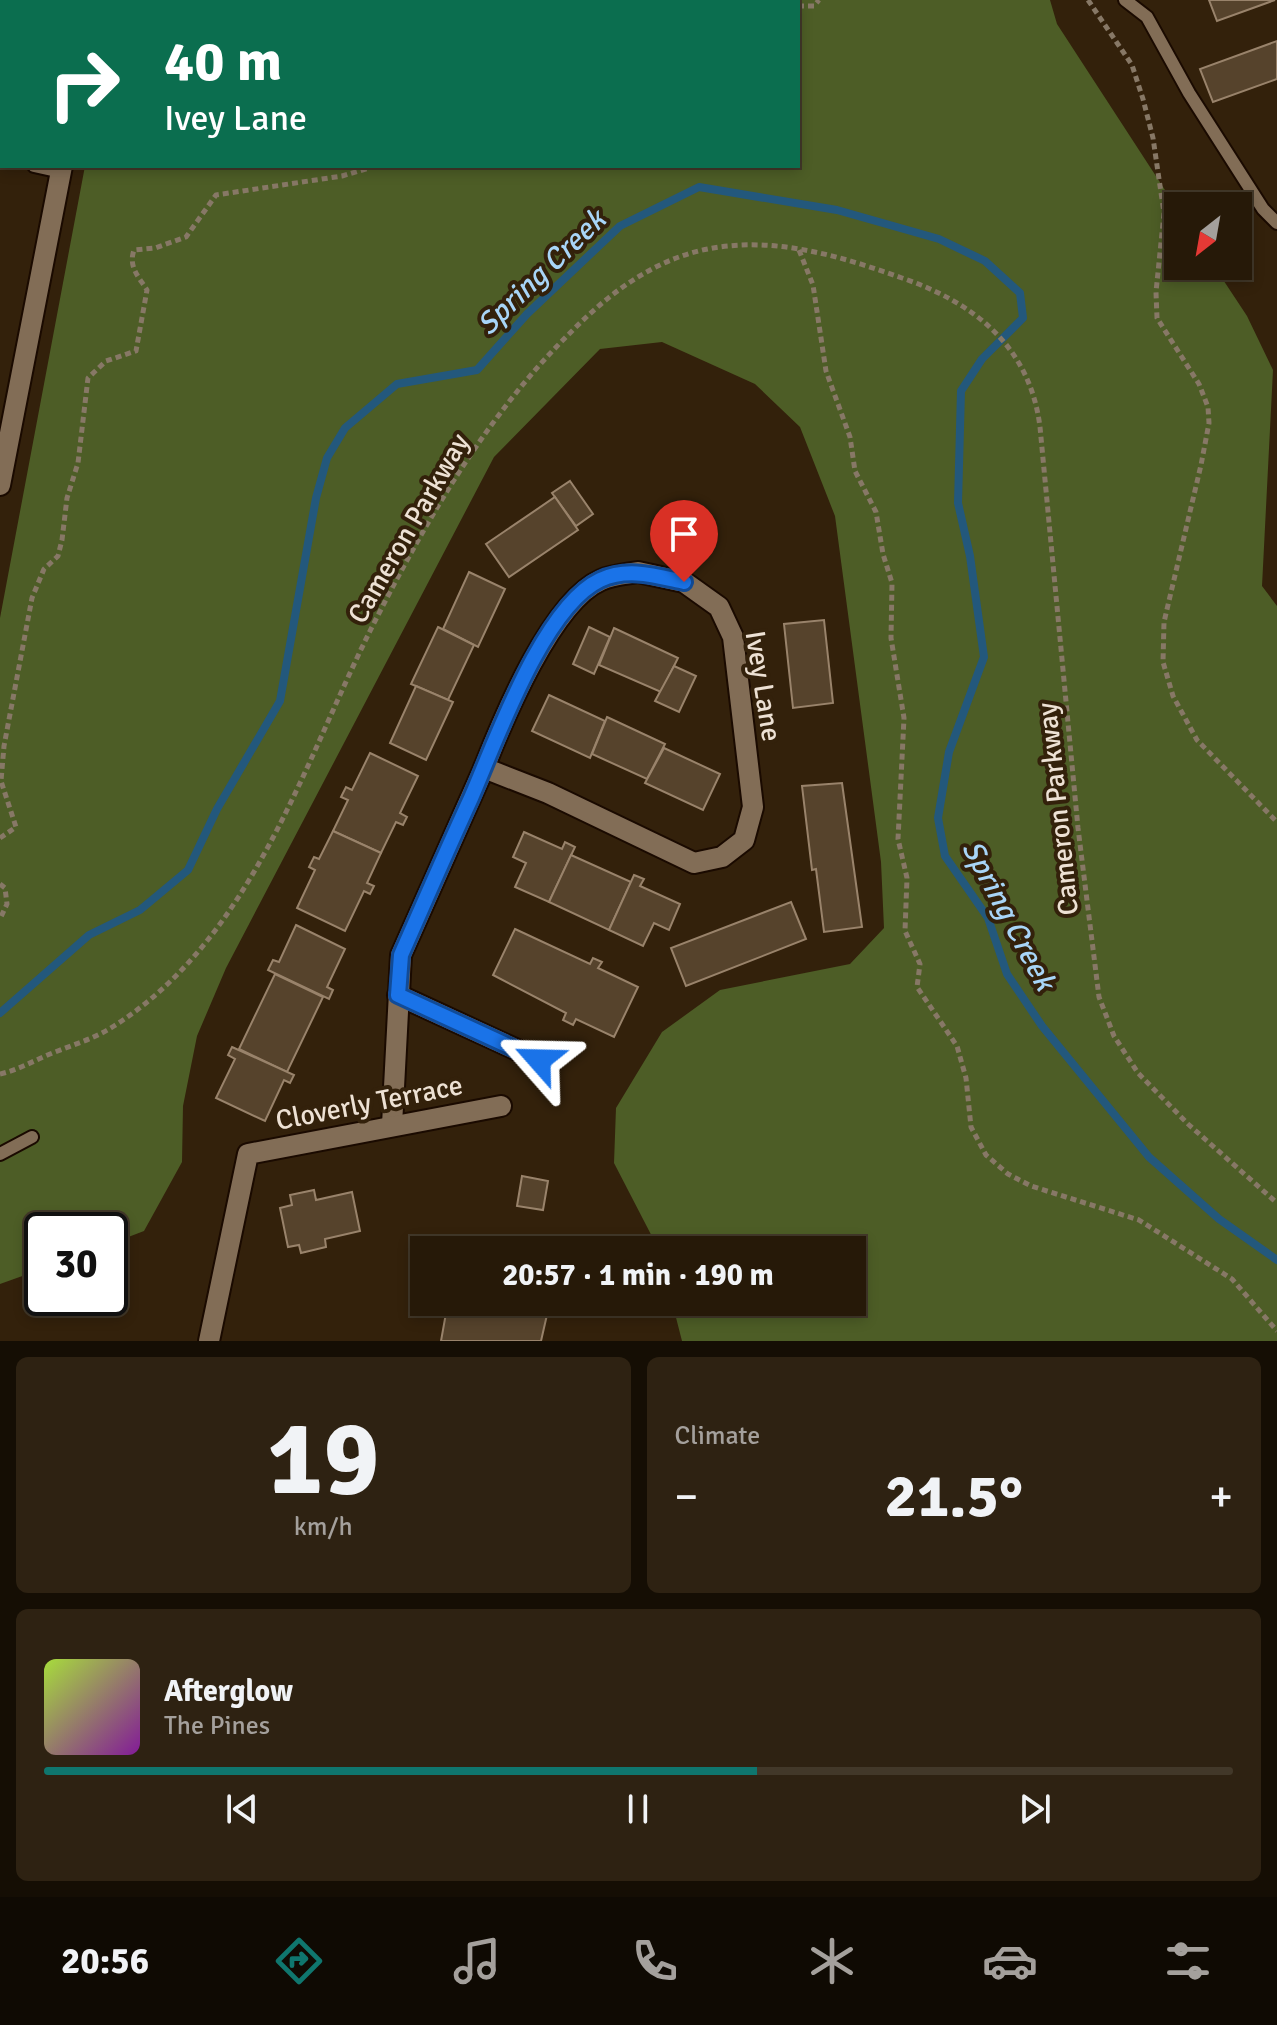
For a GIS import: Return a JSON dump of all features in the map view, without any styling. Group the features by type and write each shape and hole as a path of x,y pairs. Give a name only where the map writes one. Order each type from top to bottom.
{"street":[{"path":"0,485 7,406 62,169"},
{"name":"Ivey Lane","path":"392,1125 401,955 484,768 502,720 555,624 574,599 601,580 638,572 684,582 719,607 733,637 753,807 744,840 722,857 694,863 548,793 484,768"},
{"path":"398,995 539,1060"},
{"name":"Cloverly Terrace","path":"209,1341 248,1154 501,1106"}],"lane":[{"path":"1125,0 1147,17 1197,106 1263,209 1277,223"},
{"path":"0,1154 32,1137"}],"path":[{"path":"800,6 814,6 819,0"},
{"path":"1088,0 1132,65 1143,99 1153,138 1164,213 1156,292 1157,318 1199,384 1208,407 1209,423 1201,465 1164,622 1163,662 1173,696 1197,740 1277,822"},
{"path":"0,838 16,827 1,781 7,724 15,699 32,598 44,569 58,556 62,540 67,498 78,463 88,378 106,361 136,351 142,332 147,290 135,273 134,250 155,248 186,237 216,195 342,176 369,168"},
{"name":"Cameron Parkway","path":"0,1074 86,1041 131,1015 186,964 225,917 275,834 374,623 445,496 515,394 558,345 612,294 663,263 727,246 799,249 843,259 914,282 958,303 984,322 1010,349 1030,381 1038,408 1078,828 1099,997 1114,1036 1138,1073 1188,1124 1277,1203"},
{"path":"799,249 813,285 826,371 850,437 855,471 876,512 883,554 892,583 891,638 904,718 898,828 900,861 907,878 905,931 920,964 917,987 957,1046 968,1090 971,1127 986,1155 1008,1174 1058,1196 1139,1220 1232,1279 1277,1331"},
{"path":"0,884 5,888 7,904 0,919"}],"green space":[{"path":"800,0 1050,0 1057,24 1166,192 1164,280 1223,280 1247,316 1273,370 1262,586 1277,606 1277,1341 682,1341 676,1316 866,1316 866,1236 652,1236 614,1163 616,1108 662,1032 720,990 850,964 884,928 881,862 835,516 800,427 755,384 662,342 600,349 494,457 226,968 197,1036 183,1106 182,1162 144,1231 128,1237 128,1212 24,1212 24,1275 0,1284 0,618 85,168 800,168"}],"building":[{"path":"1209,0 1275,0 1217,21"},
{"path":"1277,41 1277,79 1213,102 1200,69"},
{"path":"570,481 593,514 576,526 552,493"},
{"path":"555,497 578,530 509,577 486,544"},
{"path":"469,572 505,589 478,647 443,629"},
{"path":"824,620 833,703 793,708 784,624"},
{"path":"438,627 474,645 448,700 411,684"},
{"path":"589,627 610,637 594,674 573,664"},
{"path":"614,628 678,658 661,692 599,665"},
{"path":"674,666 696,676 679,712 655,701"},
{"path":"416,686 453,702 426,760 390,743"},
{"path":"549,695 605,721 590,758 532,731"},
{"path":"607,717 665,744 647,779 592,754"},
{"path":"664,748 720,774 703,810 645,783"},
{"path":"370,753 418,776 400,813 407,817 403,825 396,822 381,853 333,831 348,800 341,797 346,787 352,790"},
{"path":"842,783 862,927 824,932 816,869 812,870 802,786"},
{"path":"333,831 381,853 367,883 374,886 370,894 364,891 345,931 297,908 315,870 309,867 314,857 319,859"},
{"path":"524,832 562,849 565,842 575,847 549,902 515,887 526,863 513,857"},
{"path":"571,855 631,882 609,930 549,902"},
{"path":"634,875 644,879 640,886 680,904 669,930 654,923 643,946 609,930"},
{"path":"791,902 806,939 686,986 671,948"},
{"path":"296,925 345,949 327,987 333,990 329,999 268,970 273,960 279,962"},
{"path":"515,929 590,964 593,958 602,962 598,968 638,987 614,1037 576,1019 573,1025 563,1020 566,1013 493,975"},
{"path":"275,974 323,997 287,1072 239,1049"},
{"path":"232,1047 294,1075 290,1083 284,1080 265,1121 216,1098 235,1059 228,1055"},
{"path":"522,1176 548,1181 543,1210 517,1206"},
{"path":"314,1190 316,1200 352,1192 360,1231 325,1239 326,1247 301,1253 299,1245 288,1247 280,1208 292,1205 290,1195"},
{"path":"445,1316 547,1316 541,1341 441,1341"}],"waterway":[{"name":"Spring Creek","path":"0,1013 89,935 140,910 188,870 217,809 280,701 316,498 327,458 345,428 397,384 477,370 527,314 620,226 699,187 837,210 939,239 985,261 1020,293 1023,318 982,359 961,391 958,503 970,556 984,657 949,752 938,818 945,856 988,918 1007,974 1042,1026 1149,1157 1219,1219 1277,1260"}],"route":[{"path":"539,1060 398,995 401,955 484,768 502,720 555,624 574,599 601,580 638,572 684,582"}]}
